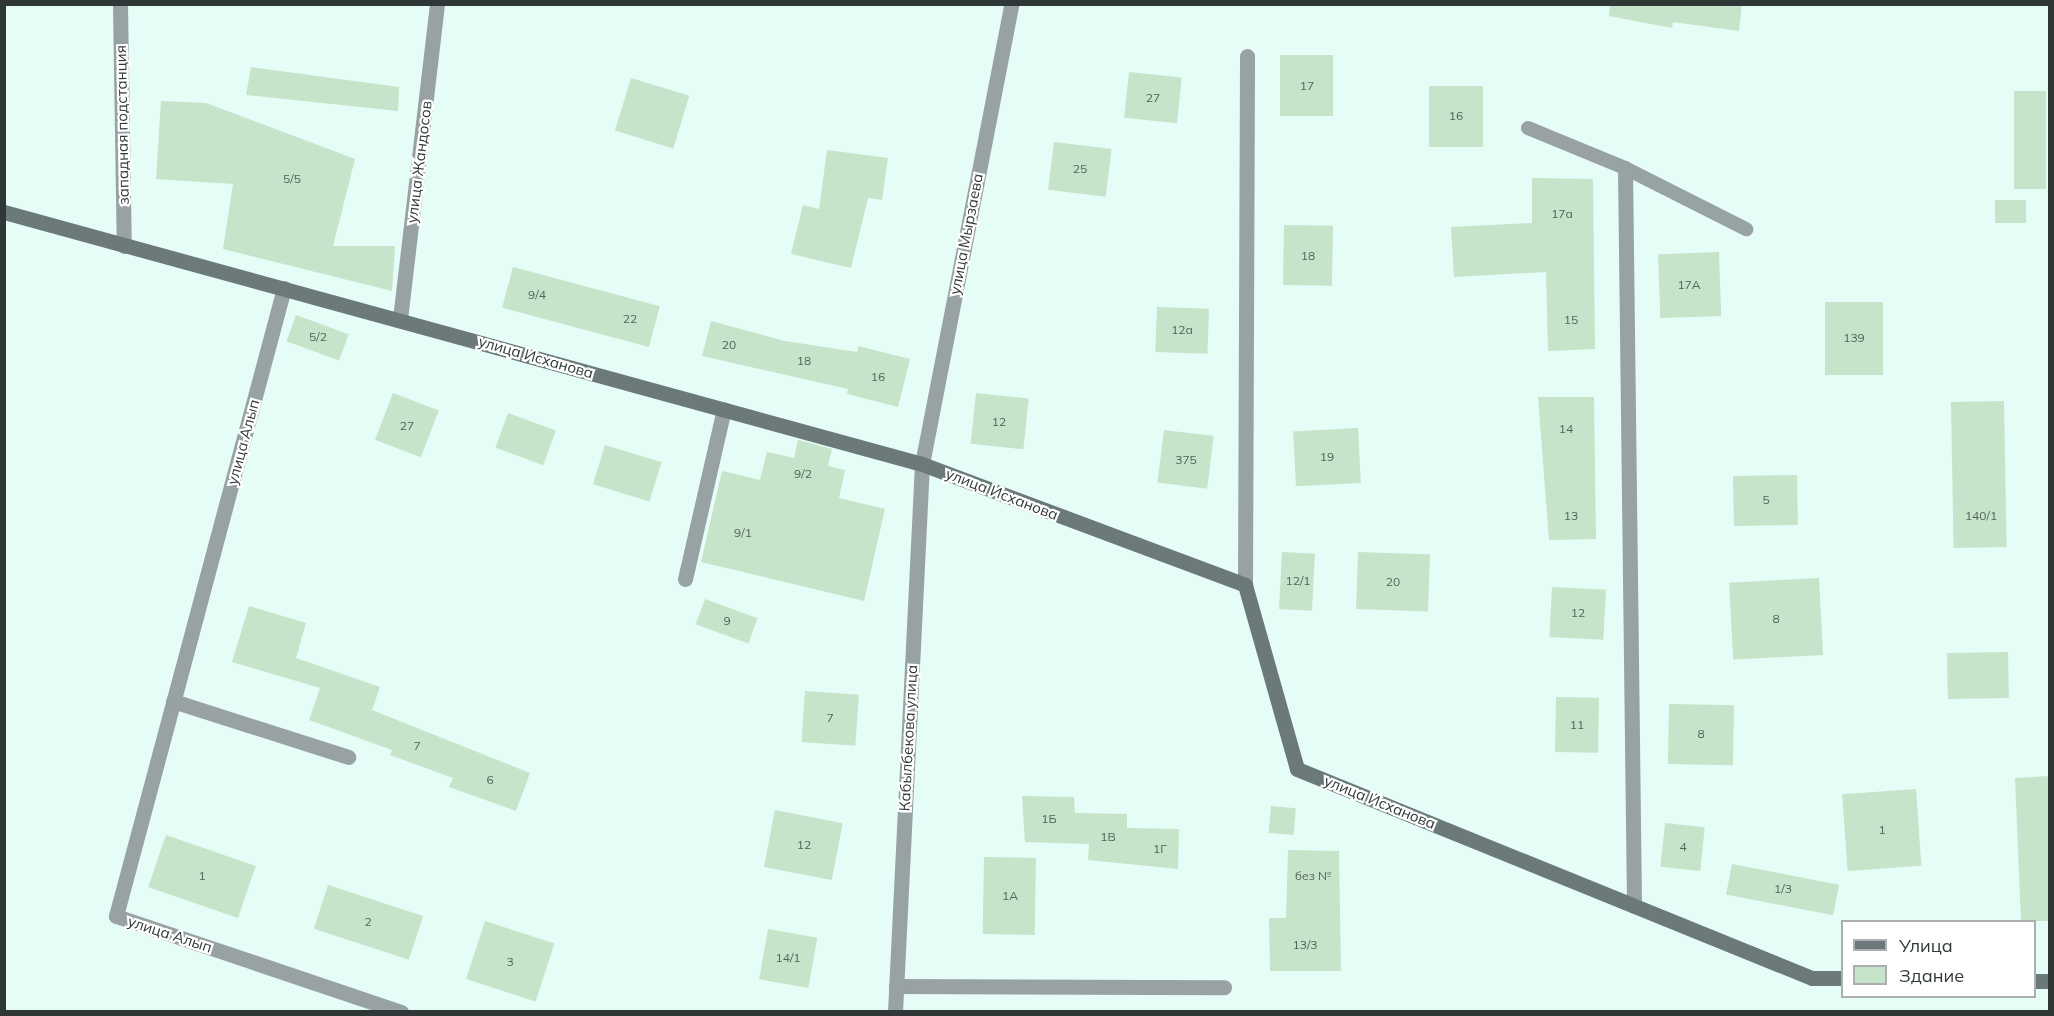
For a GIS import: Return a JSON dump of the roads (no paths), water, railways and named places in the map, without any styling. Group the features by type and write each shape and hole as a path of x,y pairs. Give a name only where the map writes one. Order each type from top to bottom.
{"main road":[{"name":"улица Исханова","path":"4,212 922,464 1245,585 1298,769 1812,978 1841,978"}],"street":[{"name":"западная подстанция","path":"120,4 124,246"},
{"name":"улица Жандосов","path":"400,319 437,4"},
{"name":"улица Мырзаева","path":"922,464 1011,4"},
{"path":"1245,585 1247,56"},
{"path":"1625,168 1634,906"},
{"name":"улица Алып","path":"284,288 116,916 401,1011"},
{"path":"685,579 724,409"},
{"name":"Кабылбекова улица","path":"895,1011 922,464"},
{"path":"173,701 348,757"},
{"path":"896,986 1224,987"}],"lane":[{"path":"1528,128 1625,168 1746,229"}]}
